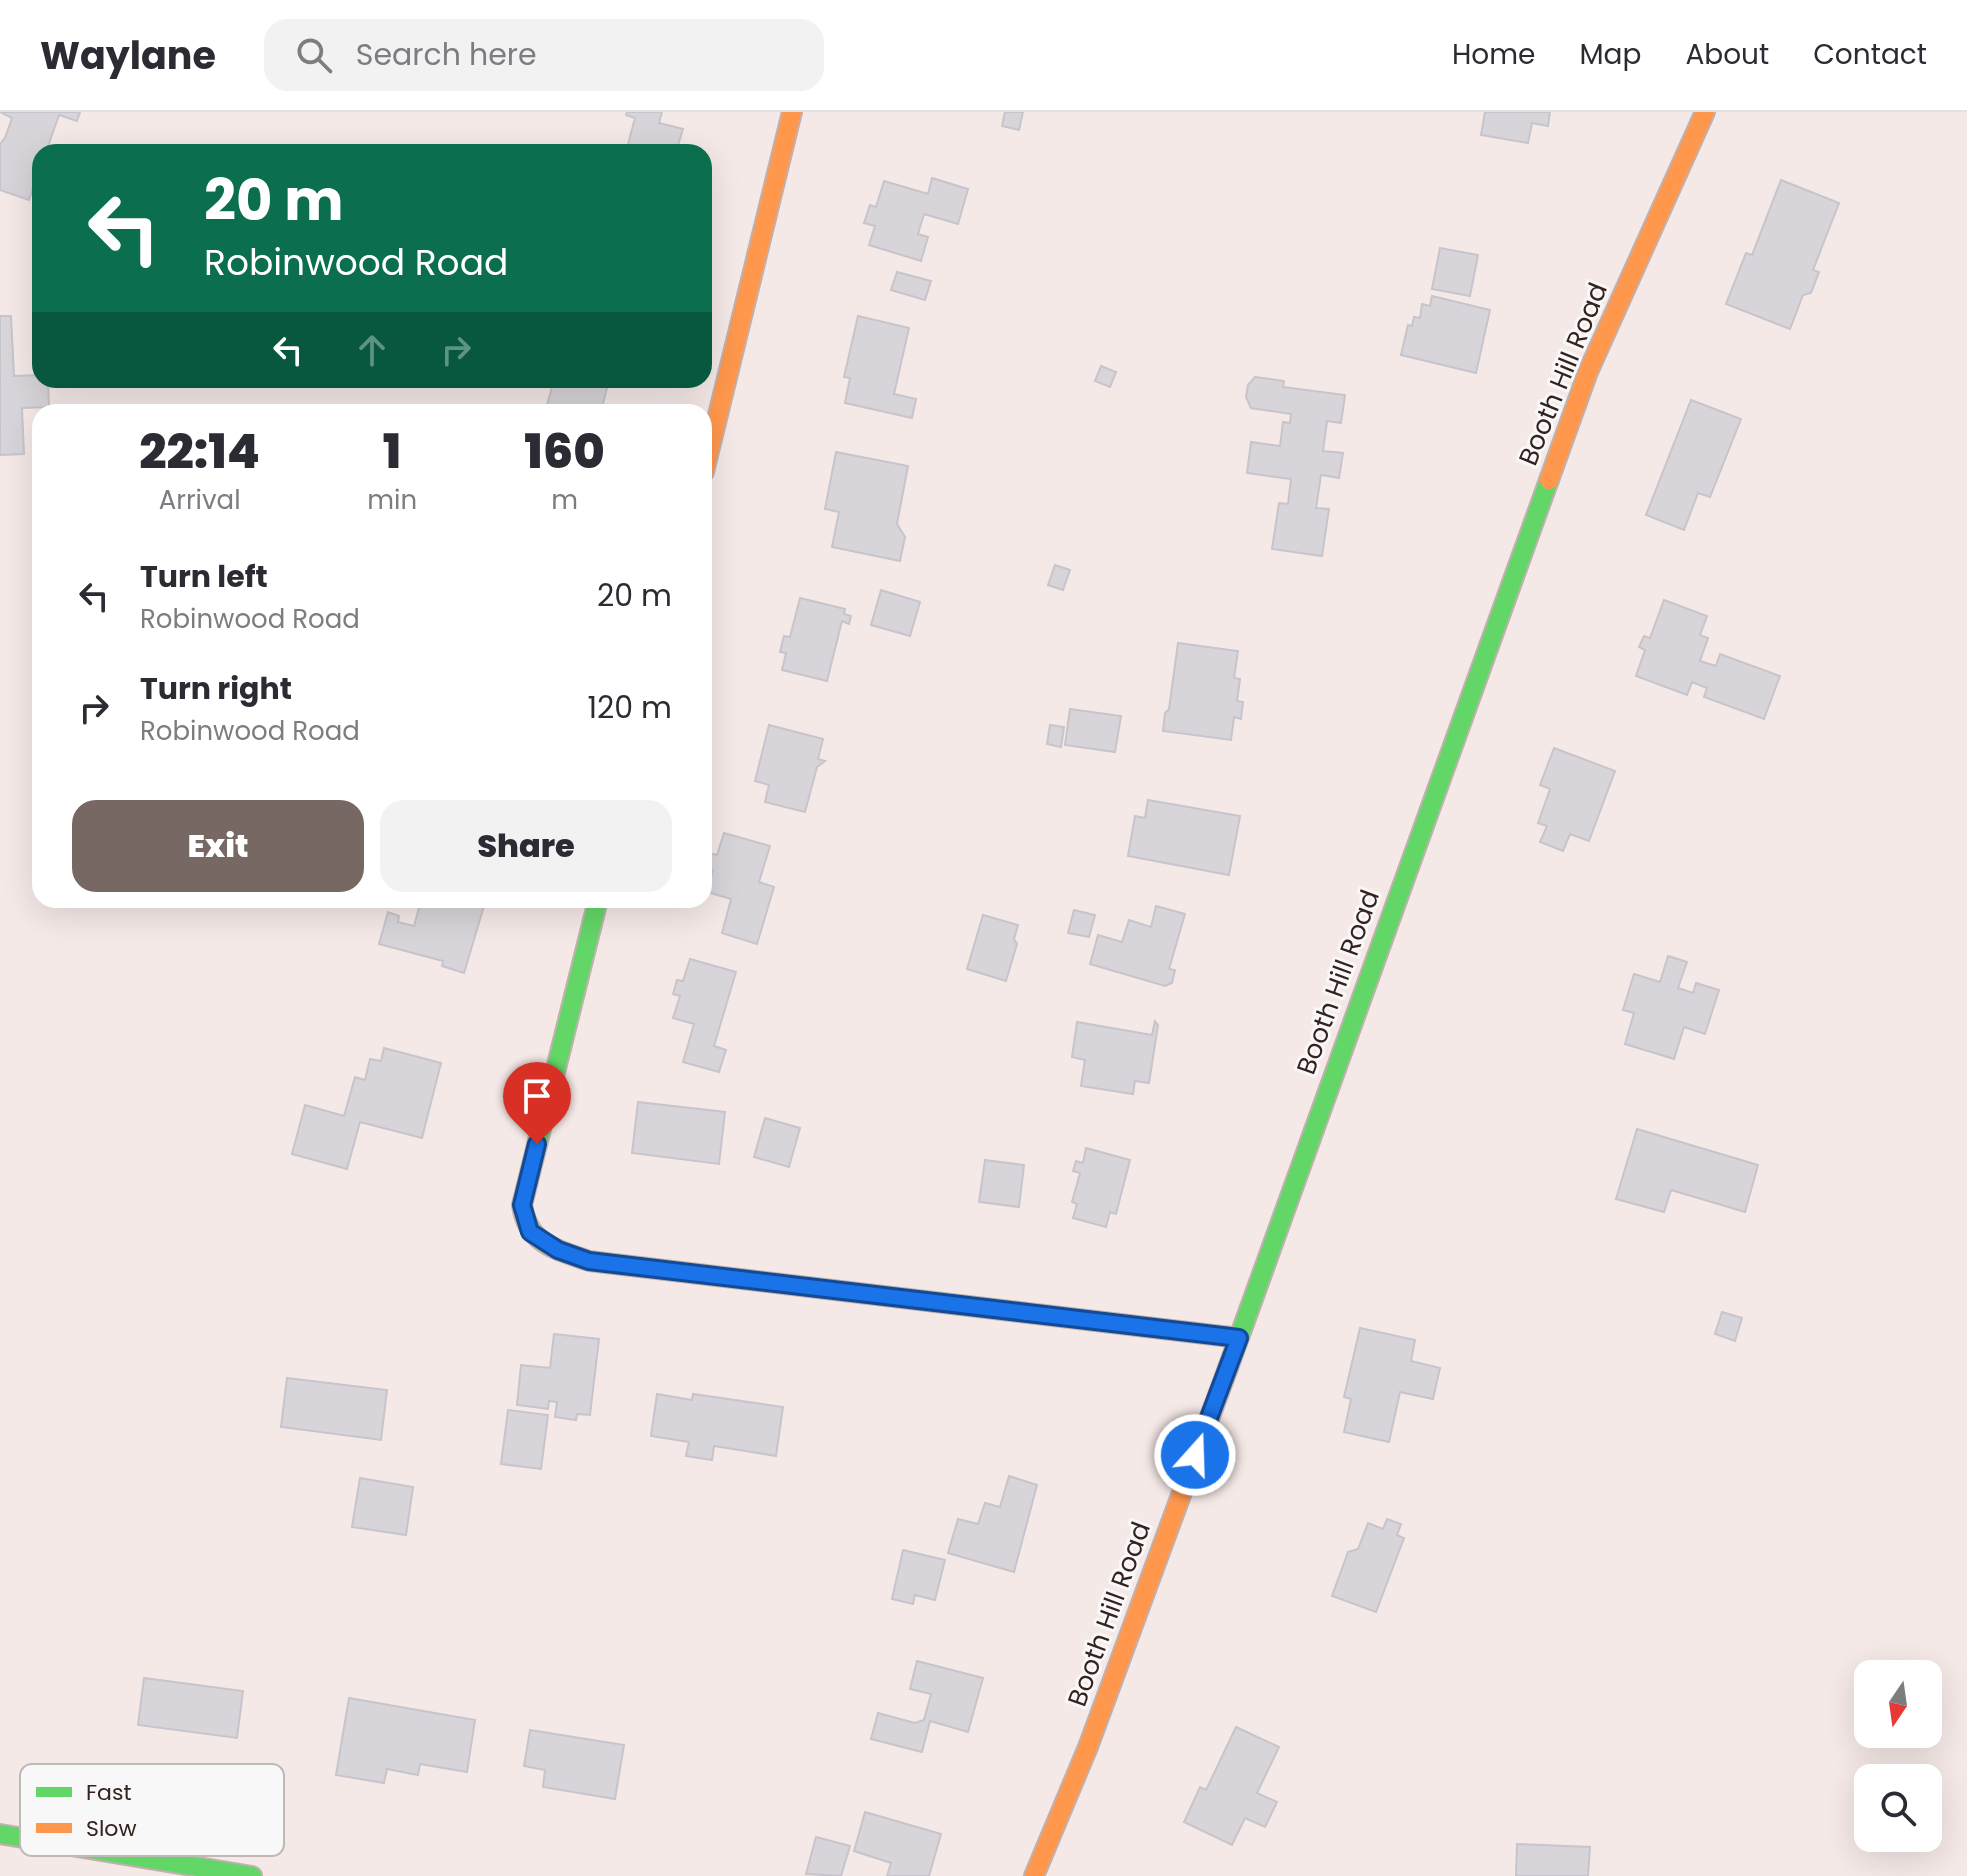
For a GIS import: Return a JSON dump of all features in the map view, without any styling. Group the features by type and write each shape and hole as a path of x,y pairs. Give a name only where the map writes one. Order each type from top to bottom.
{"street":[{"path":"712,439 792,112"},
{"name":"Booth Hill Road","path":"1034,1876 1088,1747 1239,1338 1588,372 1705,112"},
{"path":"596,908 522,1205 530,1232 541,1240 589,1261 1239,1338"},
{"path":"0,1834 20,1837"},
{"path":"132,1856 252,1876"}],"building":[{"path":"0,112 80,112 77,121 59,115 49,144 32,144 32,191 29,200 0,190 0,144 12,118"},
{"path":"627,112 662,112 659,123 683,129 678,144 628,144 635,118 626,115"},
{"path":"1005,112 1023,112 1019,130 1002,126"},
{"path":"1485,112 1550,112 1548,126 1532,123 1528,143 1481,135"},
{"path":"932,178 968,189 958,224 924,214 918,234 928,237 921,261 869,245 875,226 864,223 870,205 876,207 884,181 928,194"},
{"path":"1781,180 1839,203 1813,270 1819,272 1811,293 1803,295 1790,329 1726,304 1746,253 1752,255"},
{"path":"1440,248 1478,255 1470,296 1432,289"},
{"path":"897,272 931,281 925,300 891,290"},
{"path":"1432,296 1490,310 1476,373 1401,355 1408,325 1412,326 1414,317 1420,318 1422,304 1430,306"},
{"path":"0,316 11,316 14,376 32,375 32,388 48,388 49,404 32,404 32,408 22,408 24,454 0,455"},
{"path":"858,316 909,328 894,394 916,399 912,418 845,403 850,378 844,377"},
{"path":"1101,366 1116,372 1110,387 1095,381"},
{"path":"1255,377 1284,381 1283,387 1345,395 1341,423 1327,421 1323,451 1343,453 1339,478 1321,475 1316,508 1329,509 1322,556 1272,549 1279,503 1288,504 1291,479 1247,473 1251,442 1280,446 1283,422 1290,423 1291,414 1251,408 1246,397 1248,385"},
{"path":"552,388 607,388 603,404 547,404"},
{"path":"1691,400 1741,419 1710,497 1698,493 1684,530 1646,515"},
{"path":"836,452 908,466 897,524 905,537 900,561 832,547 839,512 825,509"},
{"path":"1055,565 1070,570 1063,590 1048,585"},
{"path":"881,590 920,602 910,636 871,625"},
{"path":"800,598 845,609 844,614 851,616 849,624 842,621 827,681 782,670 786,653 780,652 784,636 790,637"},
{"path":"1664,600 1707,616 1700,635 1708,638 1700,661 1716,666 1720,654 1780,676 1764,719 1704,697 1707,688 1692,682 1687,695 1636,676 1645,650 1639,647 1644,636 1650,638"},
{"path":"1178,643 1238,651 1234,678 1240,679 1237,701 1243,702 1241,719 1234,717 1231,740 1163,731"},
{"path":"1070,709 1121,716 1115,752 1065,745"},
{"path":"769,725 823,739 818,759 825,761 817,767 805,812 765,802 769,785 755,781"},
{"path":"1050,725 1064,727 1061,747 1047,744"},
{"path":"1554,748 1615,771 1589,841 1570,834 1563,851 1540,842 1547,826 1538,823 1550,789 1540,785"},
{"path":"1148,800 1240,816 1229,875 1128,856 1135,816 1145,818"},
{"path":"724,833 770,846 759,882 774,887 757,944 722,933 731,899 712,893 712,854 717,855"},
{"path":"1156,906 1185,914 1169,969 1175,970 1172,983 1165,986 1090,964 1098,935 1122,942 1129,920 1151,927"},
{"path":"419,908 483,908 464,973 442,966 443,961 379,944 388,912 399,916 398,922 414,926"},
{"path":"1074,910 1095,915 1089,937 1068,933"},
{"path":"983,915 1018,925 1014,939 1017,944 1006,981 967,969"},
{"path":"1668,956 1687,962 1678,988 1693,993 1696,983 1719,990 1705,1034 1684,1027 1674,1059 1625,1044 1634,1013 1623,1010 1634,974 1660,982"},
{"path":"690,959 736,972 714,1046 726,1050 719,1072 683,1062 694,1024 673,1018 680,996 673,994 677,980 683,981"},
{"path":"1155,1021 1158,1025 1149,1083 1135,1081 1133,1094 1081,1086 1085,1060 1072,1057 1077,1022 1152,1035"},
{"path":"384,1048 441,1063 422,1138 360,1122 347,1169 292,1154 305,1105 344,1116 355,1077 365,1080 370,1059 381,1061"},
{"path":"638,1102 725,1112 719,1164 632,1153"},
{"path":"765,1118 800,1128 789,1167 754,1157"},
{"path":"1637,1129 1758,1165 1745,1212 1671,1190 1664,1212 1616,1199"},
{"path":"1086,1148 1130,1160 1116,1214 1110,1212 1106,1227 1073,1218 1077,1204 1072,1202 1080,1173 1073,1171 1076,1161 1083,1163"},
{"path":"985,1160 1024,1165 1019,1207 979,1202"},
{"path":"1722,1312 1742,1318 1735,1341 1715,1334"},
{"path":"1360,1328 1415,1340 1411,1361 1440,1368 1433,1399 1400,1392 1389,1442 1344,1432 1351,1399 1344,1397"},
{"path":"554,1334 599,1339 590,1415 577,1414 576,1420 555,1417 557,1402 549,1401 548,1409 517,1405 521,1365 550,1368"},
{"path":"287,1378 387,1390 381,1440 281,1427"},
{"path":"657,1394 692,1400 693,1394 783,1407 776,1456 714,1446 712,1460 686,1456 689,1442 651,1436"},
{"path":"508,1410 548,1415 541,1469 501,1464"},
{"path":"1009,1476 1037,1485 1014,1572 948,1553 958,1519 978,1524 985,1503 1000,1507"},
{"path":"360,1478 413,1487 406,1535 352,1527"},
{"path":"1387,1519 1401,1524 1397,1535 1404,1538 1376,1612 1332,1596 1348,1552 1358,1549 1368,1523 1383,1529"},
{"path":"903,1550 945,1560 935,1600 915,1595 913,1604 892,1599"},
{"path":"917,1661 983,1678 968,1732 930,1721 922,1752 871,1739 878,1713 915,1723 924,1720 931,1694 910,1689"},
{"path":"144,1678 243,1691 237,1738 138,1725"},
{"path":"349,1698 475,1720 467,1772 420,1764 418,1775 387,1769 384,1783 336,1775"},
{"path":"1236,1727 1279,1747 1257,1793 1277,1802 1265,1827 1245,1818 1232,1845 1184,1822 1200,1787 1206,1790"},
{"path":"530,1730 624,1745 615,1799 543,1787 545,1770 524,1766"},
{"path":"865,1812 941,1834 929,1876 887,1876 891,1863 854,1851"},
{"path":"816,1837 850,1846 841,1876 806,1874"},
{"path":"1517,1844 1590,1847 1588,1876 1516,1876"}],"traffic: fast":[{"path":"1228,1368 1549,480"},
{"path":"596,908 522,1205 530,1229 545,1244 589,1261 1239,1338"},
{"path":"0,1834 20,1837"},
{"path":"132,1856 252,1876"}],"traffic: slow":[{"path":"712,439 792,112"},
{"path":"1549,480 1588,372 1705,112"},
{"path":"1034,1876 1088,1747 1228,1368"}],"route":[{"path":"537,1144 522,1205 530,1232 558,1250 589,1261 1239,1338 1195,1455"}]}
